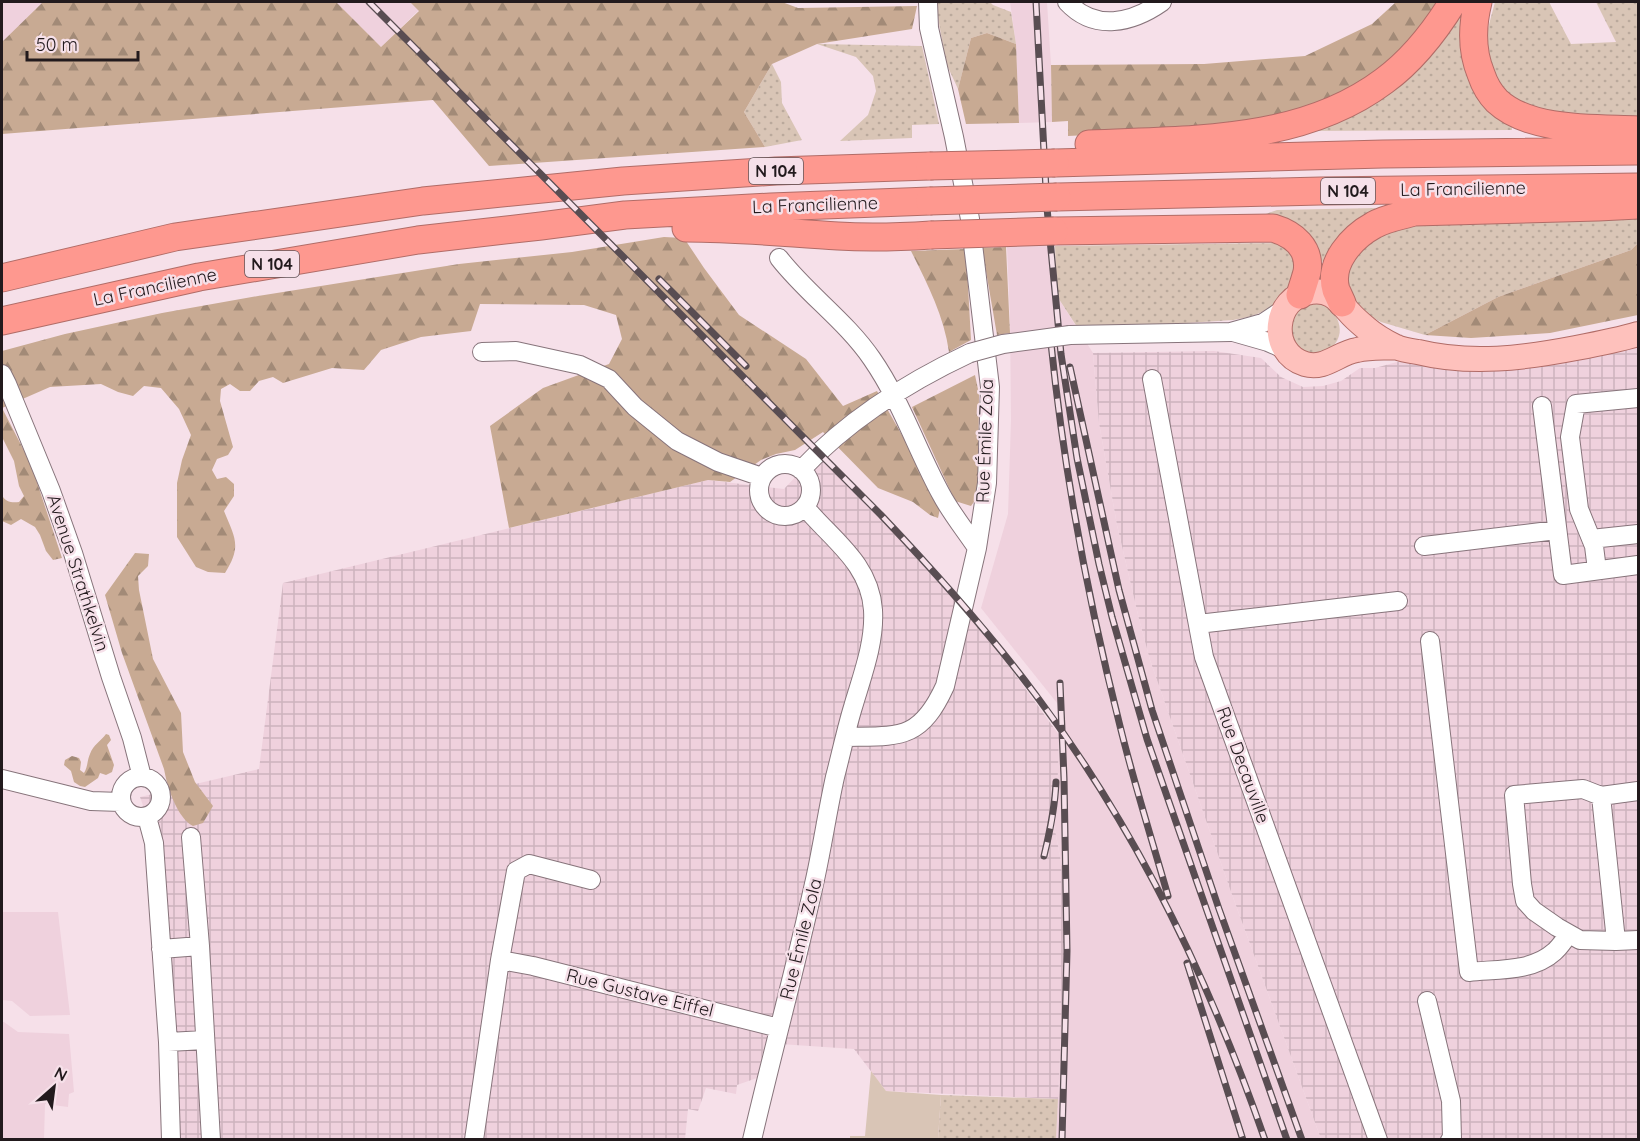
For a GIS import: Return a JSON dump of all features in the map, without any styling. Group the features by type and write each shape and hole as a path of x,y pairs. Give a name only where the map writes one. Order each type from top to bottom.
{"highway":[{"path":"1055,163 1089,144 1216,137 1265,131 1293,125 1321,115 1354,100 1385,80 1424,43 1453,2"},
{"path":"1478,2 1473,40 1476,62 1484,82 1496,100 1512,112 1534,120 1563,126 1638,130"},
{"name":"La Francilienne","path":"2,278 175,237 423,201 623,181 776,171 930,166 1383,154 1638,151"},
{"name":"La Francilienne","path":"2,321 200,276 418,240 625,215 771,207 1057,197 1321,191 1638,188"},
{"path":"1346,308 1335,288 1342,253 1361,234 1389,219 1414,212 1638,205"},
{"path":"540,226 757,230 887,237 1054,231 1273,228 1293,237 1305,253 1307,271 1292,302"}],"main road":[{"path":"1398,347 1356,350 1328,363 1305,364 1286,350 1281,341 1280,319 1292,302 1311,292 1322,292 1333,296 1367,329 1398,347 1458,359 1499,360 1545,354 1633,333"},
{"path":"1339,357 1346,350 1352,331 1352,322 1346,308"}],"street":[{"name":"Rue Émile Zola","path":"845,737 890,736 910,731 925,720 936,706 945,686 977,548 987,483 990,387 970,219 929,28 928,2"},
{"path":"1067,2 1081,14 1098,21 1123,21 1147,12 1162,2"},
{"path":"779,258 795,278 856,338 871,357 887,381 941,495 977,548"},
{"path":"801,470 838,434 892,394 970,352 1003,344 1070,335 1232,332 1263,323 1292,302"},
{"path":"1232,332 1268,342 1286,350"},
{"path":"482,352 516,351 580,365 609,379 635,407 677,441 718,462 762,477"},
{"name":"Avenue Strathkelvin","path":"4,379 51,491 73,553 132,738 142,777"},
{"name":"Rue Decauville","path":"1152,379 1204,657 1378,1140"},
{"path":"1597,570 1594,546 1579,508 1570,437 1576,404 1638,398"},
{"path":"1542,406 1563,575 1638,565"},
{"path":"785,464 801,470 810,482 811,493 805,507 792,515 772,513 764,506 760,497 759,487 762,477 776,466 785,464"},
{"name":"Rue Émile Zola","path":"752,1140 814,886 845,737 871,638 873,610 868,586 857,565 840,543 817,522 805,507"},
{"path":"1424,546 1557,530"},
{"path":"1591,539 1638,534"},
{"path":"1198,624 1398,601"},
{"path":"1430,641 1469,972 1527,966 1555,952 1569,934"},
{"path":"142,777 155,783 161,796 157,809 147,817 134,816 123,808 121,802 123,788 128,782 142,777"},
{"path":"2,779 91,801 121,802"},
{"path":"1638,791 1601,796 1583,789 1514,795 1525,902 1534,912 1580,940 1638,940"},
{"path":"1601,796 1616,941"},
{"path":"147,817 154,843 168,1042 171,1140"},
{"path":"190,837 200,946 211,1140"},
{"path":"474,1140 500,960 516,872 529,864 591,880"},
{"path":"161,949 200,946"},
{"name":"Rue Gustave Eiffel","path":"500,960 533,966 779,1028"},
{"path":"1427,1001 1451,1101 1452,1139 1450,1140"},
{"path":"168,1042 205,1040"}],"shaded area":[{"path":"2,2 43,2 2,42"},
{"path":"336,2 410,2 419,10 381,47"},
{"path":"938,2 990,2 1011,12 1016,44 987,33 971,38 958,89 946,63 936,6"},
{"path":"1010,2 1047,2 1052,122 1019,123 1016,44"},
{"path":"1464,2 1512,123 1512,130 1299,131"},
{"path":"1495,2 1549,2 1571,44 1616,42 1596,2 1638,2 1638,117 1573,119 1524,104 1504,90 1495,78 1489,61 1487,32"},
{"path":"817,44 922,46 939,124 912,125 912,138 840,141 868,115 876,91 873,76 856,57"},
{"path":"772,64 781,82 782,103 802,140 765,147 744,112"},
{"path":"1376,208 1363,217 1331,262 1315,261 1263,215 1277,210"},
{"path":"1638,218 1638,243 1631,250 1498,297 1425,335 1381,322 1359,310 1347,289 1345,276 1351,261 1366,243 1392,227 1422,223"},
{"path":"1051,222 1057,296 1093,353 1099,423 1117,525 1150,660 1321,1139 1056,1139 1065,951 1063,872 1054,825 1057,804 1059,735 1057,703 981,608 1008,514 1011,420 1006,224"},
{"path":"1279,243 1290,252 1297,263 1290,288 1283,298 1271,307 1257,314 1233,320 1079,330 1057,296 1055,246"},
{"path":"1319,303 1329,308 1335,315 1340,332 1332,347 1324,352 1311,354 1296,346 1289,324 1292,316 1303,305"},
{"path":"1638,338 1638,1139 1321,1139 1150,660 1117,525 1099,423 1093,353 1214,351 1261,358 1281,377 1303,387 1323,386 1341,381 1360,368 1375,368 1426,354"},
{"path":"817,454 879,517 982,632 1059,735 1057,804 1054,825 1063,872 1065,951 1058,1099 886,1091 854,1049 765,1043 757,1078 737,1085 736,1094 706,1088 698,1111 688,1109 685,1139 171,1139 147,817 140,797 259,769 283,583 708,480 784,489"},
{"path":"2,912 58,912 70,1015 30,1016 12,1001 2,1000"},
{"path":"2,1022 18,1032 69,1034 74,1092 69,1094 68,1107 45,1104 44,1139 2,1139"},
{"path":"871,1071 886,1091 941,1095 938,1139 850,1139 850,1136 865,1136"},
{"path":"941,1095 1058,1099 1056,1139 938,1139"}],"green space":[{"path":"43,2 336,2 381,47 419,11 410,2 782,2 798,8 917,6 912,29 817,44 772,64 744,112 765,147 489,166 433,100 2,134 2,42"},
{"path":"1396,2 1445,2 1384,68 1323,103 1228,128 1068,136 1068,121 1052,122 1051,65 1204,64 1305,56 1372,24"},
{"path":"987,33 1016,44 1019,123 966,124 958,89 971,38"},
{"path":"664,237 684,238 739,315 806,359 843,406 877,391 941,504 938,518 913,502 878,488 823,432 795,450 761,460 730,482 708,480 509,528 490,426 543,388 609,364 622,339 616,315 584,305 480,304 471,331 421,337 381,350 364,370 332,368 283,383 273,377 259,381 250,391 240,391 230,384 221,389 220,401 233,447 228,455 217,459 212,470 217,479 226,477 234,484 234,496 224,511 234,535 235,549 225,573 208,572 196,567 177,537 177,483 191,435 179,409 161,388 144,386 133,396 101,384 50,387 2,408 2,351 65,334 162,313 459,264 572,252"},
{"path":"1638,243 1638,315 1550,333 1471,338 1425,335 1498,297 1631,250"},
{"path":"1006,247 1010,333 997,335 982,248"},
{"path":"966,249 971,340 949,352 939,313 911,251"},
{"path":"975,375 979,394 978,496 971,506 955,501 912,407"},
{"path":"2,408 31,464 62,558 53,560 46,551 35,527 21,519 11,525 2,521 2,495 7,501 14,502 19,502 24,496 19,486 14,461 2,437"},
{"path":"135,553 149,554 148,566 138,576 153,659 181,713 183,752 195,782 213,806 203,823 193,826 182,816 170,792 164,769 122,653 105,595"},
{"path":"106,734 111,740 107,745 114,765 112,772 106,775 100,773 98,778 85,787 80,786 74,782 71,771 64,765 65,760 72,756 79,758 80,770 84,773 91,751"}],"railway":[{"path":"369,2 881,515 999,647 1072,745 1138,852 1195,964 1265,1140"},
{"path":"1036,2 1047,208 1061,354 1077,458 1099,564 1147,739 1287,1140"},
{"path":"659,279 746,366"},
{"path":"1051,343 1078,536 1108,679 1168,896"},
{"path":"1070,367 1119,590 1152,710 1219,909 1302,1140"},
{"path":"1060,683 1067,951 1062,1140"},
{"path":"1044,856 1055,801 1056,782"},
{"path":"1187,963 1243,1140"}]}
